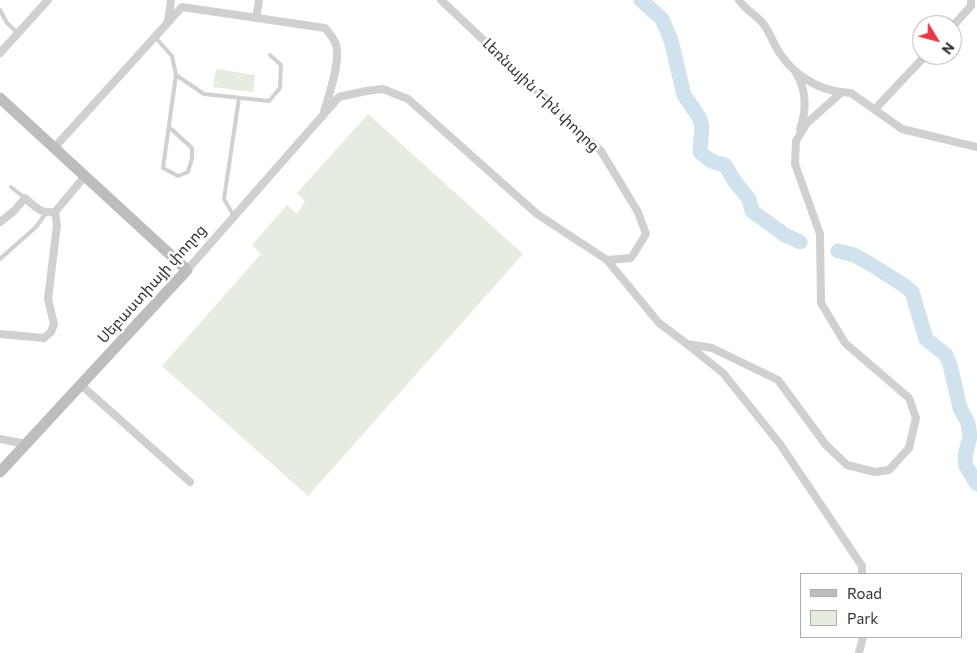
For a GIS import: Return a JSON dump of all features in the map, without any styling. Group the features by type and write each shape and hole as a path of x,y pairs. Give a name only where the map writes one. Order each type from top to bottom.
{"street":[{"path":"0,53 48,0"},
{"path":"168,21 171,0"},
{"path":"256,18 259,0"},
{"name":"Լեռնային 1-ին փողոց","path":"441,0 600,151 638,212 646,234 631,258 607,260"},
{"path":"687,344 712,348 778,380 826,445 847,465 875,472 889,470 909,448 916,418 909,398 845,343 821,303 820,234 795,164 796,141 803,120 805,95 801,82 794,70 780,54 764,25 739,0"},
{"path":"962,16 972,6 971,0"},
{"path":"54,148 182,7 325,28 332,36 337,54 331,89 323,114"},
{"path":"875,109 917,65"},
{"path":"794,70 814,84 829,91 851,93 902,129 977,147"},
{"name":"Սեբաստիայի փողոց","path":"0,472 187,270 339,97 382,89 408,98 536,214 607,260 659,323 723,373 780,444 862,566 862,573"},
{"path":"796,141 807,123 842,92"},
{"path":"0,98 187,270"},
{"path":"0,222 14,211 25,198 41,211 46,213 55,212 85,176"},
{"path":"0,334 44,338 51,332 54,324 48,299 57,224 55,212"},
{"path":"81,385 190,482"},
{"path":"0,439 26,444"},
{"path":"859,653 863,638"}],"lane":[{"path":"0,10 7,23 18,33"},
{"path":"154,36 172,56 176,75 163,168 178,176 188,172 192,158 192,148 169,127"},
{"path":"176,75 204,94 269,101 280,88 281,65 270,55"},
{"path":"234,216 224,199 239,98"},
{"path":"11,186 25,198"},
{"path":"0,259 36,227 46,213"}],"green space":[{"path":"216,69 255,75 253,92 213,87"},
{"path":"368,114 523,254 308,496 162,366 261,254 252,245 287,205 297,214 305,201 297,193"}],"waterway":[{"path":"641,0 662,19 671,40 684,95 699,117 702,126 700,152 711,161 725,165 735,182 749,199 752,211 785,235 800,242"},
{"path":"838,251 854,255 912,292 926,339 946,355 950,365 960,408 968,423 970,436 965,456 966,466 977,484"}]}
